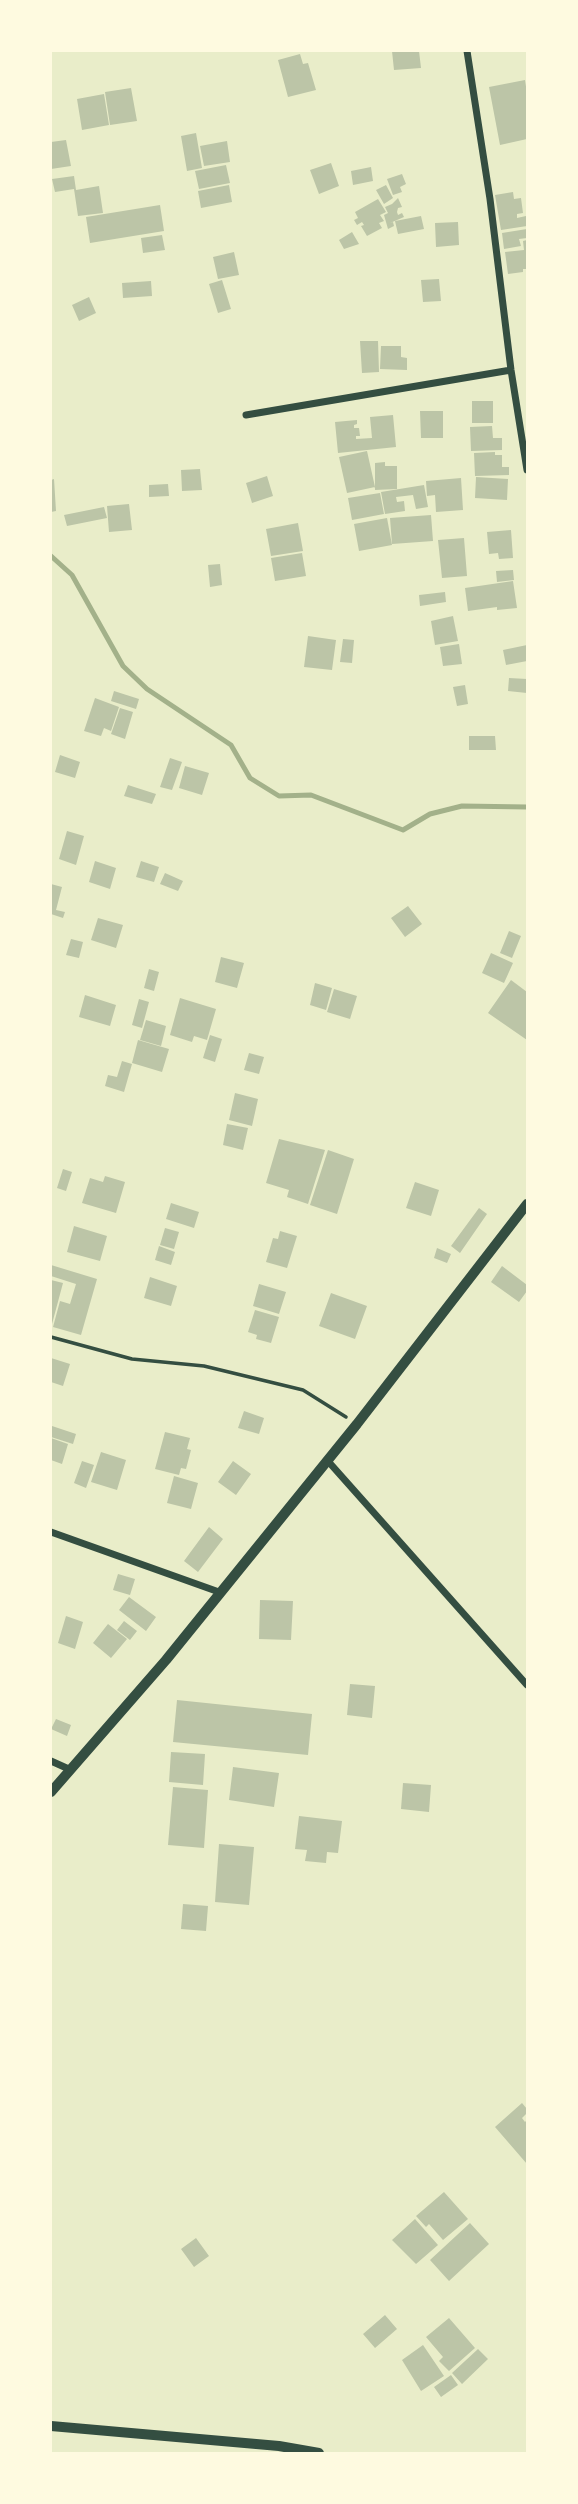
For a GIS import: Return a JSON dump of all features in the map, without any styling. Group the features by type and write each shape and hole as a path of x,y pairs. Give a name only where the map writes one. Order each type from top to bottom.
{"street":[{"path":"467,51 527,470"},
{"path":"246,415 511,370"},
{"path":"51,1791 166,1660 357,1424 527,1204"},
{"path":"327,1461 527,1685"},
{"path":"51,1532 219,1592"},
{"path":"51,1761 71,1770"},
{"path":"51,2426 279,2446 319,2453"}],"path":[{"path":"51,1337 132,1359 204,1366 303,1390 357,1424"}],"building":[{"path":"392,51 419,51 421,68 394,70"},
{"path":"300,54 303,64 308,63 316,90 288,97 278,60"},
{"path":"525,80 527,139 500,145 489,87"},
{"path":"131,88 137,121 110,125 105,92"},
{"path":"104,94 109,125 82,130 77,99"},
{"path":"196,133 202,168 187,171 181,136"},
{"path":"66,140 71,166 51,169 51,142"},
{"path":"227,141 230,162 204,166 200,146"},
{"path":"331,163 339,186 319,194 310,170"},
{"path":"226,165 230,183 199,189 195,171"},
{"path":"371,167 373,181 353,185 351,171"},
{"path":"402,174 406,184 400,187 402,192 393,195 387,179"},
{"path":"74,176 76,190 99,186 103,213 78,216 74,189 55,192 52,179"},
{"path":"229,185 232,202 201,208 198,191"},
{"path":"386,185 393,198 384,204 376,190"},
{"path":"513,192 514,199 521,198 523,213 517,214 517,218 526,216 527,226 501,230 495,195"},
{"path":"398,198 402,207 398,208 397,212 404,217 390,223 393,222 394,226 388,229 384,215 388,213 385,207"},
{"path":"378,199 386,212 380,215 384,221 379,223 382,228 367,236 361,226 364,225 362,222 357,225 354,220 358,218 355,212"},
{"path":"160,205 164,231 90,243 86,217"},
{"path":"421,216 424,229 398,234 395,221"},
{"path":"458,222 459,245 436,247 435,223"},
{"path":"527,229 527,238 519,239 521,246 504,249 502,233"},
{"path":"352,232 359,244 344,249 339,240"},
{"path":"162,235 165,250 143,253 141,238"},
{"path":"527,240 527,269 508,274 505,252 524,250 523,241"},
{"path":"234,252 239,275 218,279 213,257"},
{"path":"439,279 441,301 423,302 421,280"},
{"path":"222,280 231,309 218,313 209,284"},
{"path":"151,281 152,296 123,298 122,283"},
{"path":"89,297 96,313 79,321 72,305"},
{"path":"360,341 378,341 379,372 362,373"},
{"path":"381,346 401,346 401,357 407,358 407,370 380,369"},
{"path":"472,401 493,401 493,423 472,423"},
{"path":"420,411 443,411 443,438 421,438"},
{"path":"393,415 396,447 338,453 335,422 357,420 354,428 359,428 360,436 356,436 356,439 372,438 370,417"},
{"path":"492,426 493,438 502,438 502,450 471,451 470,427"},
{"path":"367,451 375,487 347,493 339,457"},
{"path":"495,452 495,455 502,455 502,467 509,467 509,475 475,476 474,453"},
{"path":"385,462 385,466 397,466 397,489 375,490 375,463"},
{"path":"200,469 202,490 182,491 181,470"},
{"path":"267,476 273,496 252,503 246,483"},
{"path":"476,477 508,479 507,500 475,498"},
{"path":"461,478 463,510 436,512 435,495 427,496 426,481"},
{"path":"54,479 56,511 51,512 51,480"},
{"path":"168,484 169,496 149,497 149,485"},
{"path":"424,485 428,507 416,509 413,495 396,497 397,502 404,501 405,511 385,514 381,492"},
{"path":"380,493 384,514 352,520 348,498"},
{"path":"129,504 132,530 109,532 107,506"},
{"path":"104,507 107,518 67,526 64,515"},
{"path":"431,515 433,541 392,544 390,518"},
{"path":"387,518 392,545 359,551 354,524"},
{"path":"298,523 303,551 271,556 266,529"},
{"path":"511,530 513,558 499,559 498,553 489,554 487,532"},
{"path":"464,538 467,576 442,578 438,540"},
{"path":"302,553 306,576 275,581 271,558"},
{"path":"220,564 222,585 210,587 208,565"},
{"path":"513,570 514,580 497,582 496,571"},
{"path":"513,581 517,608 497,610 497,607 468,611 465,588"},
{"path":"445,592 446,602 420,606 419,595"},
{"path":"453,616 458,641 435,645 431,621"},
{"path":"308,636 336,640 332,670 304,667"},
{"path":"343,639 354,640 352,663 340,662"},
{"path":"459,644 462,664 443,666 440,647"},
{"path":"527,645 527,661 506,665 503,650"},
{"path":"509,678 527,679 527,693 508,691"},
{"path":"465,685 468,704 457,706 453,687"},
{"path":"114,691 139,699 136,709 111,701"},
{"path":"95,698 119,707 111,731 104,728 101,736 84,731"},
{"path":"120,708 133,712 125,739 111,734"},
{"path":"469,736 495,736 496,750 469,750"},
{"path":"60,755 80,762 75,778 55,772"},
{"path":"170,758 182,762 172,790 160,787"},
{"path":"185,766 209,773 202,795 179,788"},
{"path":"128,785 156,794 152,804 124,796"},
{"path":"67,831 84,836 76,865 59,859"},
{"path":"95,861 116,868 110,889 89,882"},
{"path":"141,861 159,867 154,882 136,877"},
{"path":"165,873 183,881 178,891 160,884"},
{"path":"51,884 62,887 56,910 65,912 63,918 51,914"},
{"path":"408,906 422,924 405,937 391,918"},
{"path":"98,918 123,925 116,948 91,940"},
{"path":"509,931 521,936 512,958 500,953"},
{"path":"71,939 83,942 79,958 66,955"},
{"path":"491,953 513,963 504,983 482,973"},
{"path":"221,957 244,963 237,988 215,982"},
{"path":"149,969 159,972 154,991 144,988"},
{"path":"511,980 527,992 527,1040 488,1013"},
{"path":"315,983 332,988 326,1010 310,1005"},
{"path":"334,989 357,996 350,1019 327,1012"},
{"path":"85,995 116,1005 110,1026 79,1017"},
{"path":"180,998 216,1009 207,1040 194,1036 192,1042 170,1035"},
{"path":"139,999 149,1002 142,1028 132,1025"},
{"path":"146,1020 166,1026 161,1046 140,1040"},
{"path":"210,1035 222,1039 215,1062 203,1058"},
{"path":"138,1040 169,1049 162,1072 132,1063"},
{"path":"249,1053 264,1057 259,1074 244,1070"},
{"path":"122,1061 132,1064 124,1092 105,1086 108,1075 117,1077"},
{"path":"235,1093 258,1099 252,1126 229,1120"},
{"path":"227,1124 248,1128 243,1150 223,1145"},
{"path":"279,1139 325,1150 308,1204 287,1197 289,1190 266,1183"},
{"path":"328,1150 354,1159 337,1214 310,1205"},
{"path":"63,1169 72,1172 66,1191 57,1188"},
{"path":"105,1176 125,1182 116,1213 82,1203 90,1178 103,1182"},
{"path":"415,1182 439,1190 431,1216 406,1208"},
{"path":"171,1203 199,1212 194,1228 166,1219"},
{"path":"479,1208 487,1214 460,1253 451,1246"},
{"path":"74,1226 107,1236 100,1261 67,1252"},
{"path":"165,1228 179,1232 174,1249 160,1245"},
{"path":"280,1231 297,1236 287,1268 266,1262 273,1238 278,1239"},
{"path":"159,1246 175,1252 171,1265 155,1260"},
{"path":"437,1248 451,1254 447,1263 434,1258"},
{"path":"51,1265 97,1279 81,1335 53,1327 60,1301 70,1304 76,1284 51,1276"},
{"path":"502,1266 527,1285 527,1291 519,1302 491,1282"},
{"path":"150,1277 177,1286 171,1306 144,1298"},
{"path":"51,1280 63,1283 52,1324 51,1324"},
{"path":"259,1284 286,1292 279,1314 253,1306"},
{"path":"331,1293 367,1306 355,1339 319,1326"},
{"path":"255,1310 279,1317 271,1343 256,1339 257,1335 248,1332"},
{"path":"51,1358 70,1364 63,1386 51,1382"},
{"path":"244,1411 264,1418 259,1434 238,1428"},
{"path":"52,1426 76,1434 73,1444 51,1437"},
{"path":"165,1432 190,1438 187,1449 191,1450 186,1469 181,1468 179,1475 155,1469"},
{"path":"51,1438 68,1444 62,1464 51,1460"},
{"path":"101,1452 126,1460 117,1490 91,1482"},
{"path":"82,1461 94,1465 86,1488 74,1483"},
{"path":"233,1461 251,1474 236,1495 218,1482"},
{"path":"174,1476 198,1483 191,1509 167,1503"},
{"path":"209,1527 223,1539 198,1572 184,1561"},
{"path":"118,1574 135,1579 130,1595 113,1590"},
{"path":"129,1597 156,1617 146,1631 119,1610"},
{"path":"260,1600 293,1601 291,1640 259,1639"},
{"path":"66,1616 83,1622 75,1649 58,1643"},
{"path":"124,1621 137,1631 130,1640 117,1630"},
{"path":"108,1624 127,1639 111,1658 93,1643"},
{"path":"350,1684 375,1686 372,1718 347,1715"},
{"path":"177,1700 312,1714 308,1755 173,1742"},
{"path":"56,1719 71,1725 67,1736 51,1729"},
{"path":"171,1752 205,1754 203,1785 169,1782"},
{"path":"233,1767 279,1773 274,1807 229,1800"},
{"path":"403,1783 431,1785 429,1812 401,1809"},
{"path":"173,1787 208,1790 204,1848 168,1845"},
{"path":"299,1816 342,1821 338,1853 327,1852 326,1863 305,1861 307,1850 295,1849"},
{"path":"219,1844 254,1847 249,1905 215,1902"},
{"path":"183,1904 208,1906 206,1931 181,1929"},
{"path":"522,2103 527,2109 522,2118 525,2122 527,2120 527,2164 495,2127"},
{"path":"444,2192 468,2219 443,2240 429,2224 426,2227 416,2216"},
{"path":"415,2219 438,2245 416,2264 392,2240"},
{"path":"470,2223 489,2244 449,2281 430,2260"},
{"path":"196,2238 209,2256 194,2267 181,2249"},
{"path":"385,2315 397,2329 375,2348 363,2334"},
{"path":"449,2318 475,2348 449,2371 439,2361 443,2357 426,2337"},
{"path":"423,2345 444,2376 421,2391 402,2360"},
{"path":"478,2349 488,2359 462,2384 452,2373"},
{"path":"451,2375 458,2385 441,2397 434,2387"}],"waterway":[{"path":"51,556 72,575 123,666 147,689 231,745 250,778 279,796 311,795 403,830 430,814 462,806 527,807"}]}
